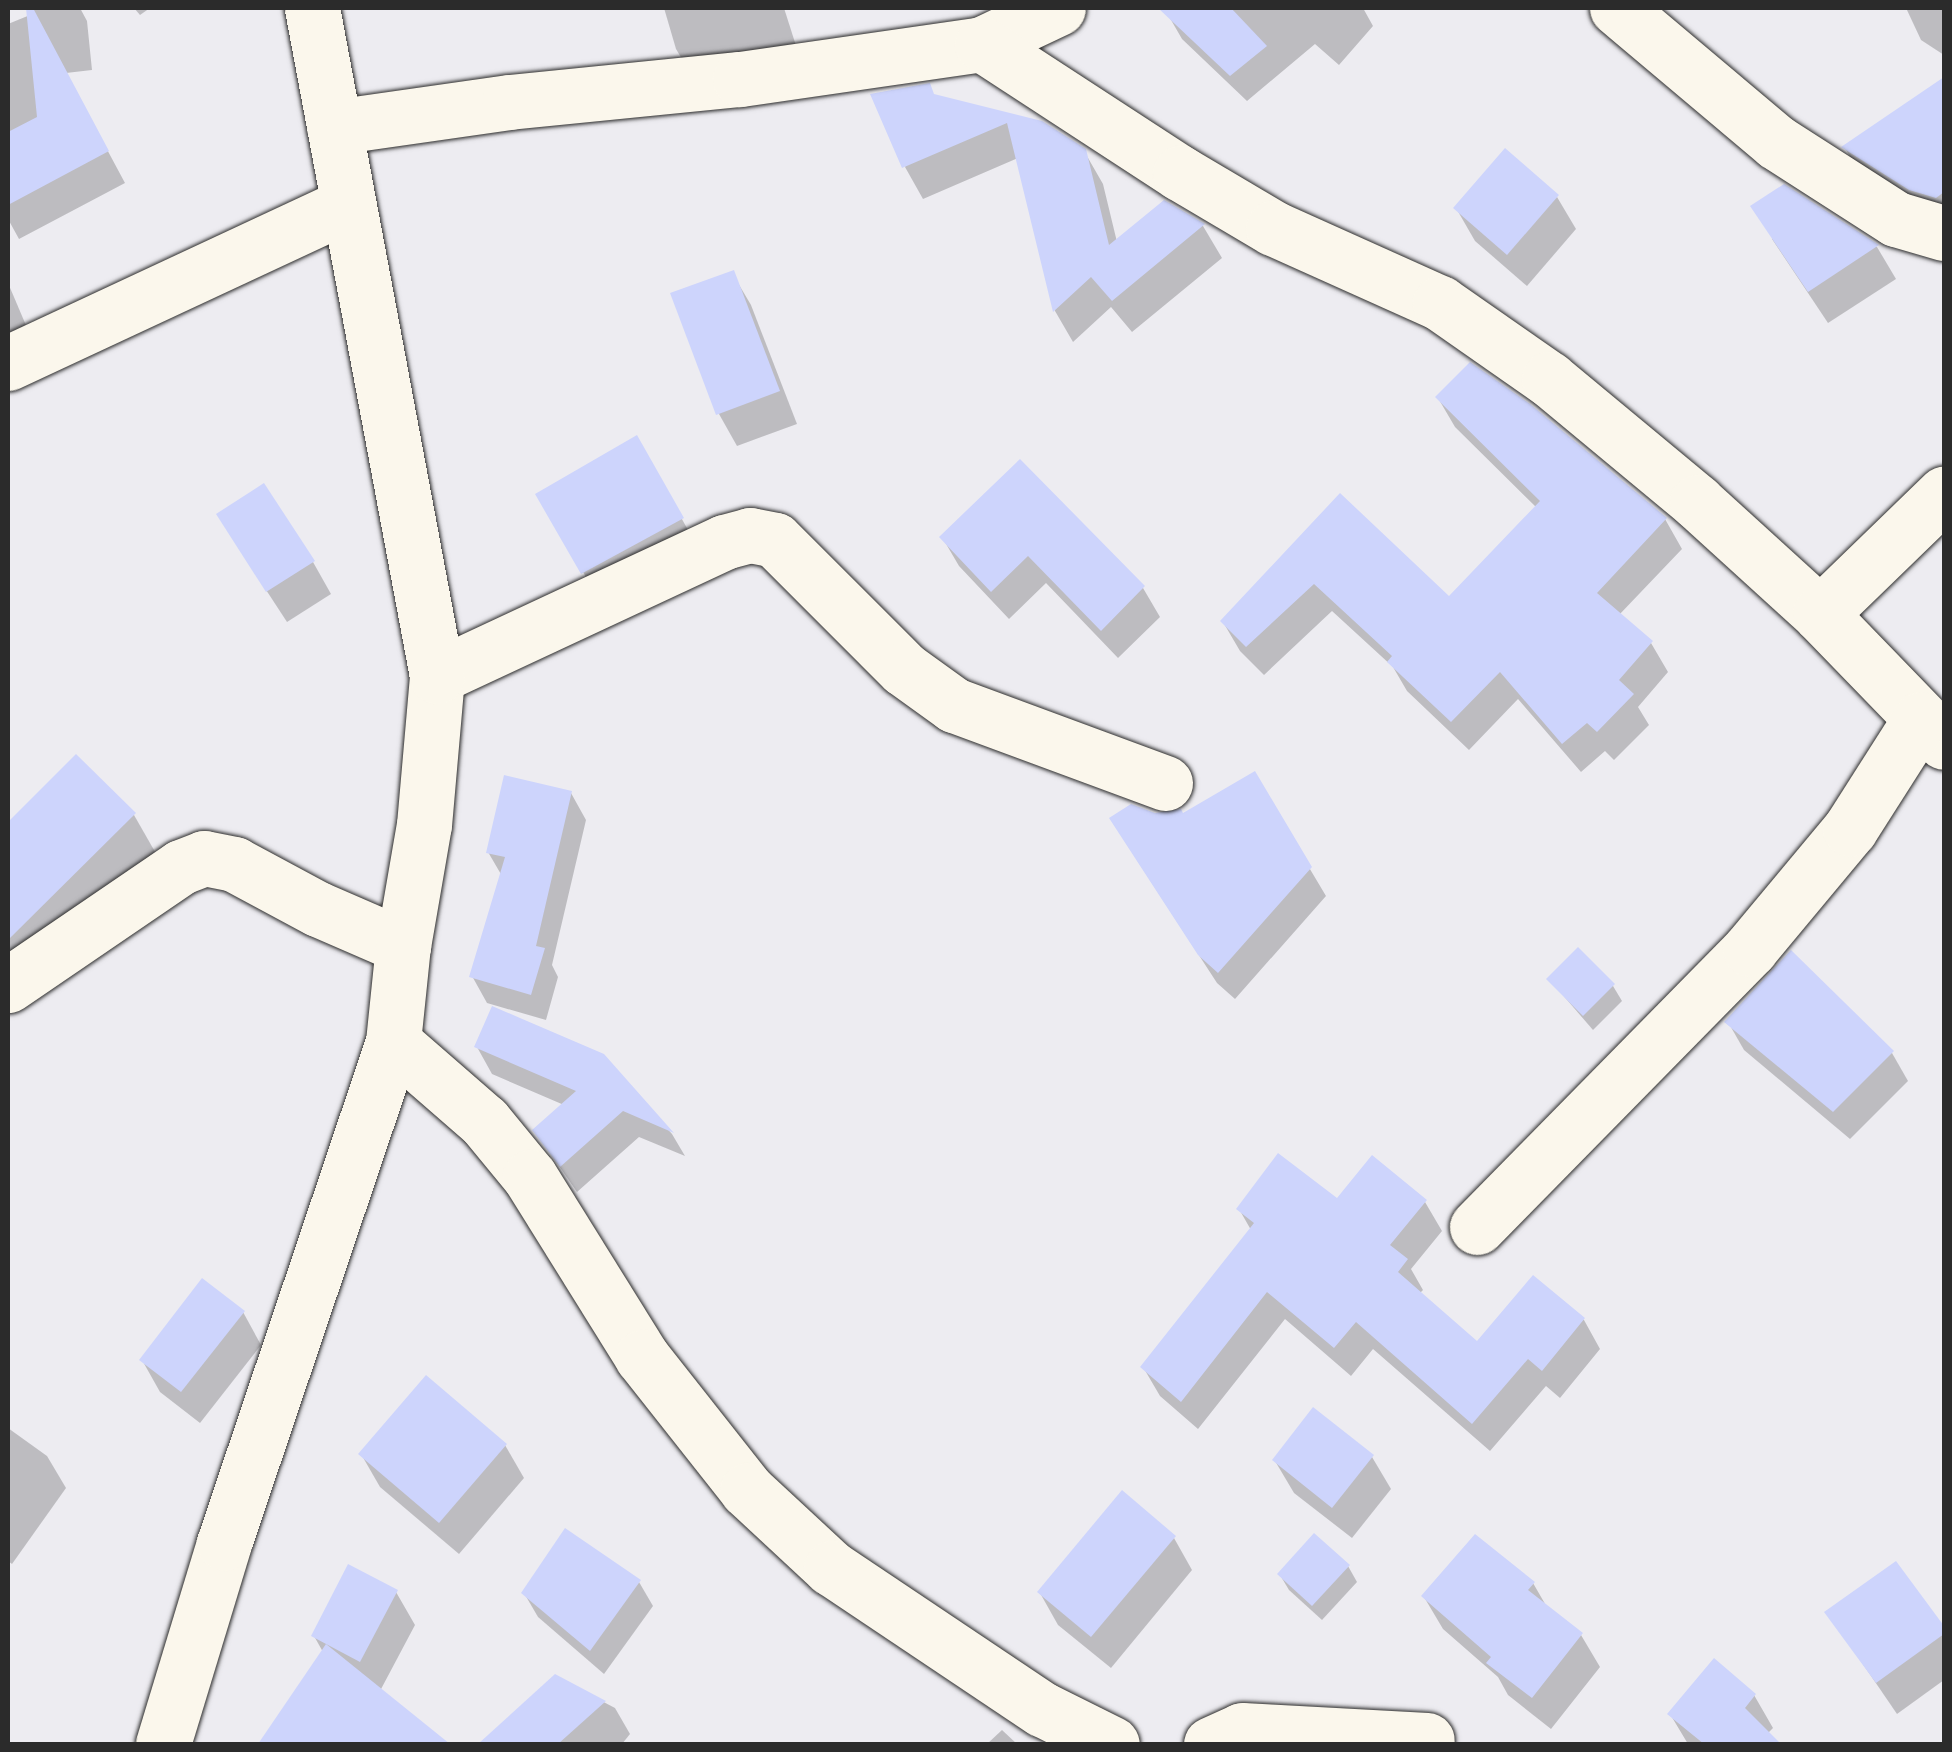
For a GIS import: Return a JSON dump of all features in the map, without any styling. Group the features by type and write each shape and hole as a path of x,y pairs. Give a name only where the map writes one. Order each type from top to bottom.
{"street":[{"path":"163,1744 224,1543 393,1042 403,946 424,825 437,676 312,8"},
{"path":"334,128 509,102 740,79 982,44 1058,8"},
{"path":"1617,8 1776,142 1896,219 1944,233"},
{"path":"982,44 1273,228 1440,304 1549,379 1697,502 1820,614 1932,731 1750,949 1477,1227"},
{"path":"8,363 347,206"},
{"path":"1820,614 1944,494"},
{"path":"437,676 724,542 750,535 776,540 904,669 954,705 1165,783"},
{"path":"8,985 182,867 204,858 234,864 318,910 403,946"},
{"path":"393,1042 484,1121 530,1176 642,1357 746,1490 831,1568 1042,1709 1112,1744"},
{"path":"1211,1744 1242,1730 1427,1740"}],"building":[{"path":"26,8 33,8 109,151 8,205 8,132 37,117"},
{"path":"1158,8 1231,8 1267,46 1230,76"},
{"path":"1944,77 1944,192 1936,198 1909,190 1841,147"},
{"path":"930,83 934,94 1042,121 1086,149 1109,245 1164,200 1205,224 1112,301 1091,277 1053,312 1007,123 902,168 870,94"},
{"path":"1505,148 1559,195 1507,255 1453,208"},
{"path":"1784,184 1879,245 1808,292 1750,206"},
{"path":"734,270 780,391 716,415 670,293"},
{"path":"1470,362 1530,404 1667,518 1597,593 1653,641 1619,680 1634,694 1597,732 1587,723 1562,744 1500,672 1451,722 1387,662 1392,656 1314,584 1246,647 1220,621 1340,493 1449,596 1540,501 1435,397"},
{"path":"637,435 684,518 581,574 535,494"},
{"path":"1020,459 1145,586 1101,631 1028,556 991,592 939,537"},
{"path":"264,483 315,561 266,592 216,514"},
{"path":"76,754 136,813 8,940 8,822"},
{"path":"1255,771 1312,867 1218,973 1198,955 1109,818 1131,804 1155,813 1181,809 1183,813"},
{"path":"504,775 572,791 536,946 545,948 531,995 469,977 505,857 486,853"},
{"path":"1578,947 1615,984 1583,1016 1546,979"},
{"path":"1791,950 1894,1051 1833,1112 1724,1022"},
{"path":"492,1006 604,1054 674,1133 623,1111 560,1167 532,1130 576,1091 474,1047"},
{"path":"1278,1153 1337,1198 1372,1155 1427,1200 1390,1245 1408,1259 1398,1272 1477,1341 1533,1275 1585,1318 1542,1371 1528,1359 1472,1424 1356,1322 1334,1348 1267,1292 1181,1402 1140,1367 1254,1223 1236,1209"},
{"path":"202,1278 245,1311 181,1392 139,1360"},
{"path":"426,1375 507,1444 439,1523 358,1454"},
{"path":"1313,1407 1374,1455 1332,1508 1272,1460"},
{"path":"1122,1490 1176,1536 1091,1637 1037,1592"},
{"path":"565,1528 641,1580 590,1651 521,1593"},
{"path":"1314,1533 1350,1565 1312,1606 1277,1574"},
{"path":"1475,1534 1535,1582 1528,1590 1583,1633 1532,1698 1486,1663 1491,1657 1421,1596"},
{"path":"1896,1561 1944,1626 1944,1634 1876,1683 1824,1612"},
{"path":"348,1564 398,1590 360,1662 311,1636"},
{"path":"326,1644 450,1744 258,1744"},
{"path":"1714,1658 1756,1694 1745,1708 1781,1744 1704,1744 1667,1714"},
{"path":"555,1674 606,1701 558,1744 478,1744"}]}
